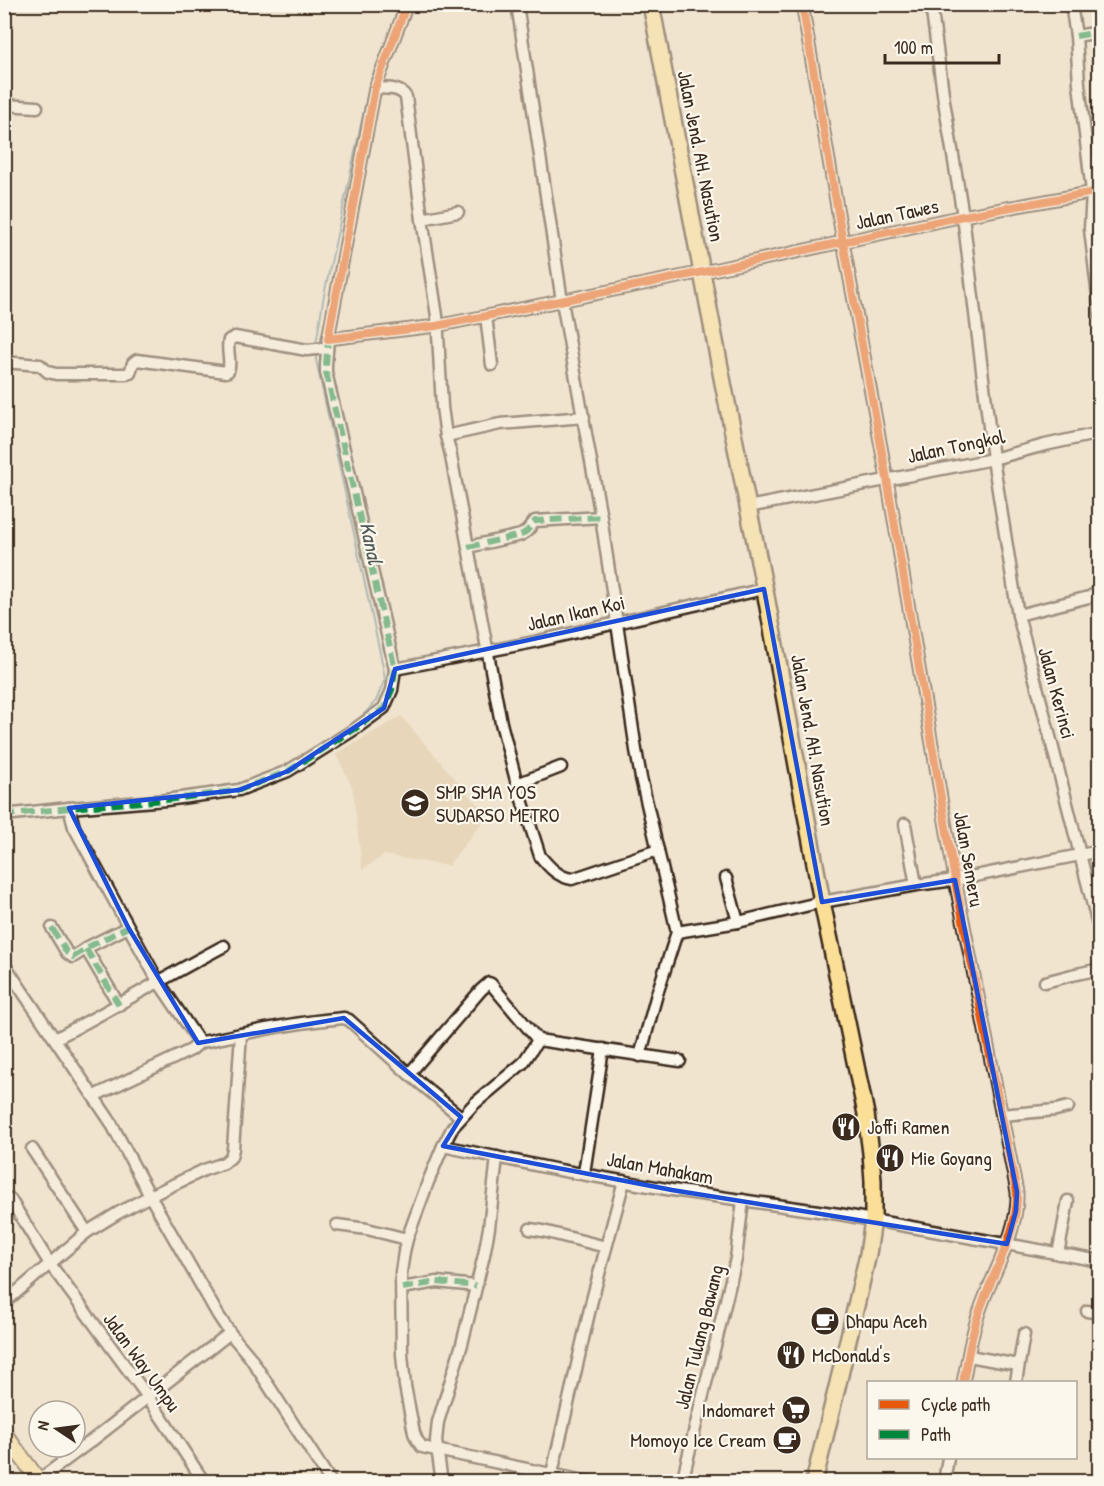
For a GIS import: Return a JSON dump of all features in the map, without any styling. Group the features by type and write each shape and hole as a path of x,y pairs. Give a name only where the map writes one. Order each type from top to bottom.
{"highway":[{"name":"Jalan Jend. AH. Nasution","path":"651,4 872,1153 873,1220 868,1254 814,1482"}],"main road":[{"path":"4,1433 38,1481"}],"street":[{"path":"4,815 166,800 239,790 288,771 384,708 392,690 395,669 326,372 326,345 375,88 407,4"},
{"path":"517,4 562,301 601,517 641,778 677,932 640,1056"},
{"name":"Jalan Semeru","path":"802,4 887,479 955,880 1017,1192 1018,1202 1007,1244 978,1314 963,1381"},
{"name":"Jalan Kerinci","path":"931,4 963,216 993,459 1018,615 1100,933"},
{"path":"1071,4 1079,84 1096,191 1090,229 1100,314"},
{"path":"1076,36 1100,32"},
{"path":"375,88 399,90 405,94 406,98 437,316 442,407 446,436 501,723 540,856 560,875 572,879 658,850"},
{"path":"4,105 37,107"},
{"name":"Jalan Tawes","path":"4,362 40,366 56,374 127,374 130,373 133,363 137,360 226,372 230,368 229,340 235,337 307,350 562,301 963,216 1096,191"},
{"path":"422,219 458,212"},
{"path":"486,316 492,365"},
{"path":"446,436 500,424 584,417"},
{"name":"Jalan Tongkol","path":"748,507 993,459 1100,433"},
{"path":"468,546 521,535 535,521 601,517"},
{"name":"Jalan Ikan Koi","path":"395,669 488,651 764,589"},
{"path":"1018,615 1089,597 1100,591"},
{"path":"518,784 561,767"},
{"path":"69,808 74,827 128,927 158,981 197,1038 198,1043"},
{"path":"905,824 916,885"},
{"path":"677,932 738,922 822,902 955,880 1100,851"},
{"path":"726,879 738,922"},
{"path":"52,928 67,953 73,957 128,927"},
{"path":"55,1039 224,946"},
{"path":"86,949 119,1005"},
{"path":"4,964 120,1138 150,1196 230,1333 250,1357 331,1482"},
{"path":"1045,982 1100,969"},
{"path":"409,1074 489,983 538,1040 680,1061"},
{"path":"94,1096 191,1050 198,1043 301,1023 344,1018 461,1118"},
{"path":"4,1303 87,1232 150,1196 224,1163 231,1157 234,1149 241,1034"},
{"path":"538,1040 523,1063 474,1104 461,1118 443,1146 404,1252 401,1272 403,1366 414,1433 422,1447 551,1477 589,1482"},
{"path":"584,1173 603,1049"},
{"path":"1002,1115 1068,1107"},
{"name":"Jalan Mahakam","path":"443,1146 672,1190 873,1220 1100,1262"},
{"path":"32,1149 87,1232"},
{"path":"442,1482 436,1441 438,1422 462,1344 484,1255 497,1157"},
{"path":"551,1477 592,1300 624,1181"},
{"name":"Jalan Way Umpu","path":"10,1199 50,1264 148,1397 204,1482"},
{"name":"Jalan Tulang Bawang","path":"682,1482 736,1259 743,1200"},
{"path":"1058,1254 1068,1201"},
{"path":"337,1225 367,1229 407,1239"},
{"path":"530,1229 606,1247"},
{"path":"402,1288 437,1282 476,1286"},
{"path":"1087,1311 1100,1313"},
{"path":"38,1481 230,1333"},
{"path":"1016,1381 1024,1334"},
{"path":"969,1356 1018,1365"},
{"path":"944,1482 948,1459"},
{"path":"1098,1482 1100,1477"}],"highlighted area":[{"path":"764,589 822,902 955,880 1017,1192 1016,1211 1007,1244 672,1190 443,1146 461,1117 344,1018 198,1043 128,927 69,808 239,790 288,771 384,708 395,669"}],"shaded area":[{"name":"SMP SMA YOS SUDARSO METRO","path":"401,716 487,816 448,866 384,855 362,870 353,789 336,754"}],"waterway":[{"name":"Kanal","path":"316,344 324,295 366,101 372,77 387,41"},
{"name":"Kanal","path":"278,770 360,719 376,701 385,679 316,353"},
{"name":"Kanal","path":"228,786 243,783"},
{"name":"Kanal","path":"141,797 198,790"}],"marked path":[{"path":"1076,36 1100,32"},
{"path":"4,815 166,800 239,790 288,771 384,708 392,690 395,669 326,372 328,339"},
{"path":"468,547 521,535 535,521 601,517"},
{"path":"52,928 67,953 73,957 128,927"},
{"path":"86,949 119,1005"},
{"path":"402,1288 437,1282 476,1286"}],"cycle path":[{"path":"407,4 375,88 328,339 436,326 963,216 1100,191"},
{"path":"802,4 887,479 955,880 1017,1192 1014,1222 977,1319 963,1381"}],"place":[{"name":"SMP SMA YOS SUDARSO METRO","path":"415,803"},
{"name":"Joffi Ramen","path":"846,1127"},
{"name":"Mie Goyang","path":"890,1158"},
{"name":"Dhapu Aceh","path":"825,1321"},
{"name":"McDonald's","path":"791,1355"},
{"name":"Indomaret","path":"796,1410"},
{"name":"Momoyo Ice Cream","path":"787,1440"}]}
